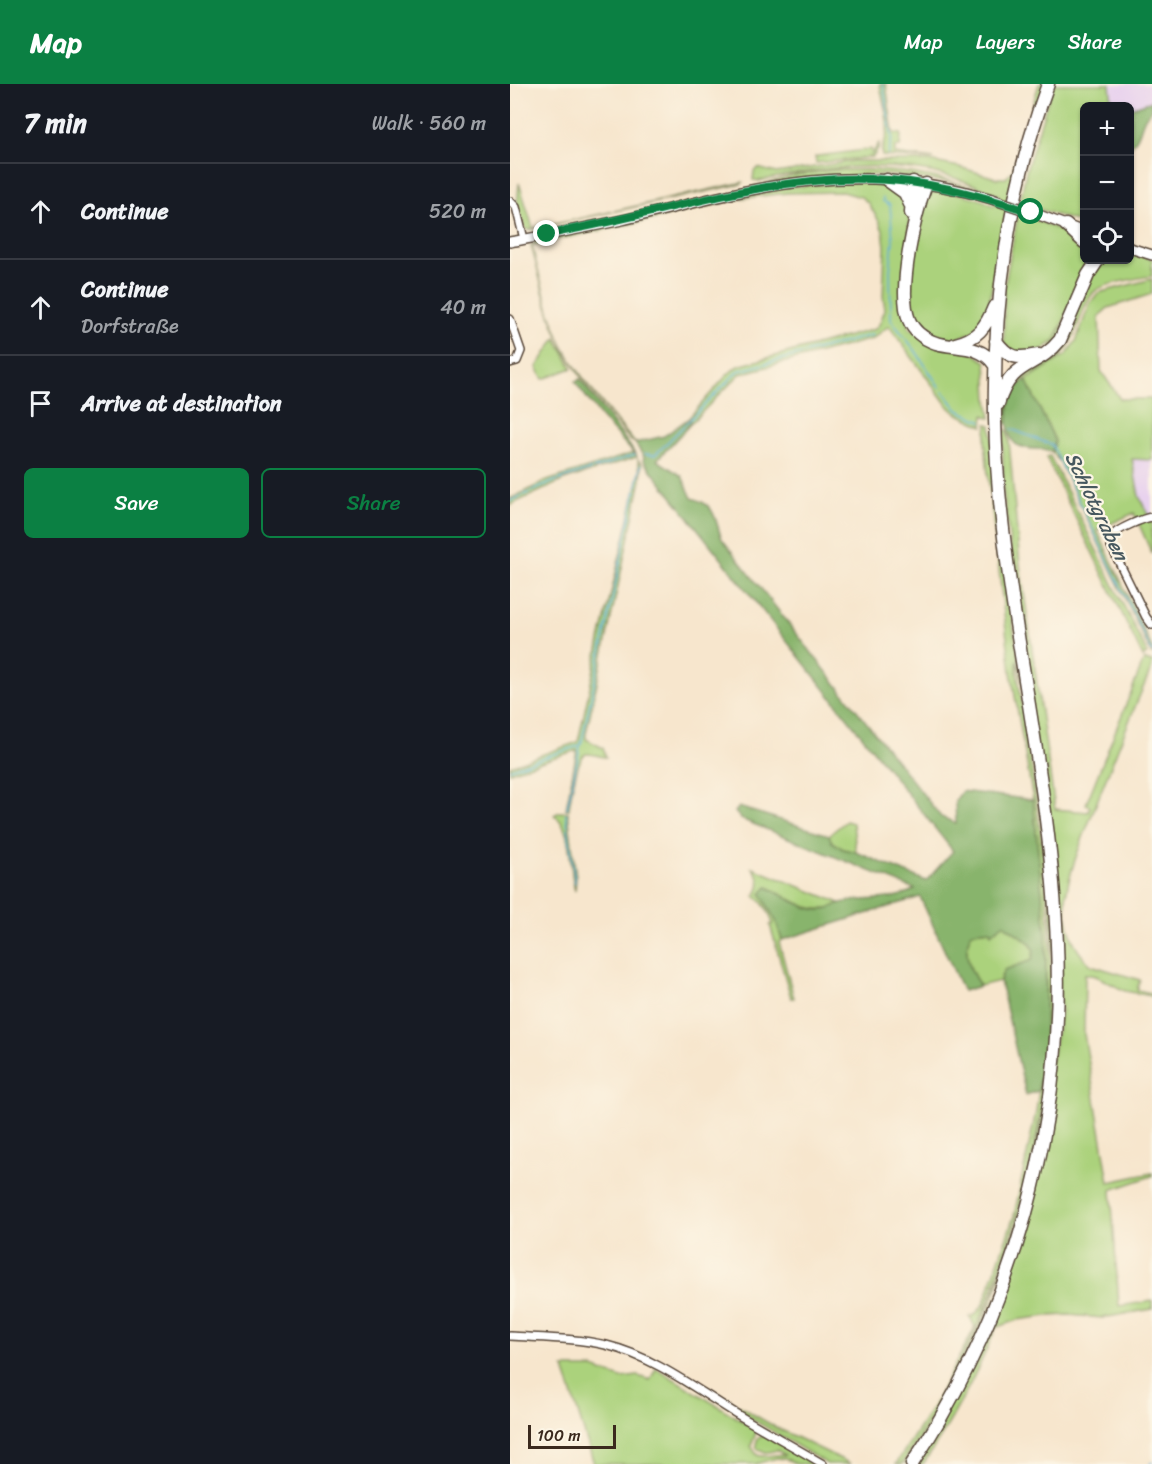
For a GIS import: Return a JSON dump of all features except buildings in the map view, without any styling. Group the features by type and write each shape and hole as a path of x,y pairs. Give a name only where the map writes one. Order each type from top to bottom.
{"highway":[{"path":"912,1464 964,1373 1008,1270 1034,1179 1043,1137 1055,1055 1058,958 1052,865 1006,547 997,468 994,364 1005,249 1029,141 1048,84"},
{"path":"887,180 905,193 911,208 912,226"},
{"path":"911,208 919,183"},
{"path":"919,183 906,288 908,315 913,327 922,337 934,342 982,352 994,364"},
{"path":"1066,225 1080,238"},
{"path":"995,414 1002,390 1011,375 1057,344 1064,334 1091,264"},
{"path":"948,345 968,340 979,333 988,321 999,295"},
{"path":"996,341 1010,356 1029,357 1044,354"}],"street":[{"path":"510,242 790,183 840,179 919,183 992,199 1080,230"},
{"path":"510,201 516,207 524,239"},
{"path":"510,319 521,351 517,361 510,363"},
{"path":"1152,517 1138,521 1116,533 1111,541 1116,556 1152,625"},
{"path":"510,1336 578,1340 608,1345 636,1356 677,1376 823,1464"}],"shaded area":[{"path":"1110,84 1152,84 1152,101 1134,107 1134,102 1112,102"},
{"path":"1131,459 1152,460 1152,518 1149,517 1139,496"}],"green space":[{"path":"880,84 886,84 893,133 901,134 900,147 895,147 895,154 934,159 882,156 887,127"},
{"path":"1039,84 1044,84 998,248 988,313 979,329 952,341 927,335 914,321 909,300 912,260 928,194 943,192 962,194 994,206 999,195 957,179 927,171 903,168 855,167 753,180 754,171 758,168 776,173 853,161 929,161 996,178 1006,178 1013,170"},
{"path":"1053,84 1110,84 1112,102 1080,102 1080,223 1032,207 1029,217 1058,229 1080,243 1080,264 1086,264 1081,281 1055,340 1041,351 1019,355 1004,344 1004,289 1026,171"},
{"path":"1152,101 1152,109 1134,142 1134,107"},
{"path":"879,143 879,148 873,157 816,163 815,157 818,156 871,149 872,154"},
{"path":"832,170 895,171 933,177 993,195 947,182 891,175 766,183 797,175"},
{"path":"744,182 528,230 525,228 517,205 519,183 533,228"},
{"path":"859,182 896,189 909,207 909,329 973,353 986,362 991,418 984,415 983,426 956,413 947,405 889,326 872,339 740,374 692,422 688,419 738,366 875,329 880,323 885,309 883,231 868,203 861,197 843,192 788,193 743,198 532,245 537,267 531,245 537,241 788,187"},
{"path":"1134,254 1152,259 1152,276 1113,284 1094,292 1086,304 1068,346 1048,365 1020,382 1013,391 1008,405 1007,424 1002,422 1004,397 1010,382 1045,358 1099,264 1134,264"},
{"path":"537,267 549,311 560,340 548,310"},
{"path":"1152,279 1152,294 1108,308 1099,316 1101,371 1120,399 1152,399 1152,460 1132,459 1139,496 1149,517 1152,518 1152,554 1134,513 1097,530 1152,648 1152,655 1060,462 1052,452 1055,440 1026,380 1066,355 1076,341 1090,303 1098,293"},
{"path":"556,338 572,368 543,379 537,367"},
{"path":"560,340 588,384 635,443 630,440 582,378 564,350"},
{"path":"580,379 637,457 601,417 575,382"},
{"path":"1026,380 1055,441 1052,452 1019,446 1010,437 1008,414 1011,400 1017,388"},
{"path":"688,419 692,422 657,460 682,476 692,498 706,504 710,509 716,519 722,539 941,817 956,823 955,801 962,791 1033,800 1046,936 1045,1044 1038,1091 1026,1095 1000,981 1004,970 1032,960 1034,951 1030,943 1003,924 991,934 990,930 972,932 967,946 968,960 980,986 963,991 920,897 782,940 776,921 761,894 767,887 799,904 822,910 851,901 896,897 915,889 741,819 735,812 739,807 829,835 832,842 843,849 856,852 926,881 953,851 643,460 644,457 635,443 664,436"},
{"path":"987,424 991,425 1008,592 1024,690 1017,660 1017,672 1045,880 1050,950 1050,1018 1044,1086 1033,1153 1016,1219 994,1283 968,1346 937,1406 902,1464 896,1464 933,1406 975,1327 970,1317 975,1315 983,1305 1014,1216 1036,1112 1045,1044 1046,936 1033,800 1011,673 988,476 985,441"},
{"path":"1003,429 1007,431 1009,441 1020,565 1055,809 1088,812 1090,807 1086,804 1144,660 1152,662 1152,667 1079,848 1068,885 1066,906 1072,939 1083,958 1091,965 1140,980 1137,990 1152,993 1152,996 1125,991 1096,976 1085,974 1084,1034 1109,1182 1152,1173 1152,1176 1111,1190 1119,1306 1152,1301 1152,1309 1102,1318 1070,1315 1047,1316 1017,1320 996,1328 972,1381 944,1432 923,1464 916,1464 1014,1264 1061,1010 1023,640 1003,491"},
{"path":"633,453 637,457 564,480 510,505 510,499 544,482"},
{"path":"1050,456 1147,653 1143,657 1046,457"},
{"path":"638,460 642,464 641,480 586,733 586,739 603,748 606,757 586,754 583,757 574,779 569,809 566,809 577,750 510,772 510,766 578,742 640,472"},
{"path":"1027,712 1043,818 1052,909 1054,1004 1045,1102 1025,1198 1011,1246 995,1292 952,1389 917,1449 905,1464 935,1415 961,1364 985,1313 1005,1261 1022,1207 1045,1097 1053,1007 1051,911"},
{"path":"559,812 568,812 576,877 575,891 567,839 560,821 554,815"},
{"path":"846,821 853,823 856,852 843,849 829,839 829,835"},
{"path":"753,868 840,903 831,908 813,908 803,906 768,887 761,894 776,921 782,940 779,942 794,998 791,998 770,925 773,924 764,905 755,896 760,882"},
{"path":"1003,924 1030,943 1034,951 1032,960 1001,976 1000,981 980,986 968,960 969,939 972,932 990,930 991,933"},
{"path":"564,1368 593,1368 621,1378 638,1376 650,1380 656,1368 754,1428 756,1433 751,1446 757,1455 785,1455 777,1450 765,1453 758,1450 757,1440 766,1436 815,1464 796,1464 777,1458 755,1464 594,1464"},
{"path":"681,1372 775,1427 851,1464 827,1464 681,1376"}],"waterway":[{"path":"883,84 892,138 888,156"},
{"path":"883,198 883,201 890,205 893,240 890,271 891,320 915,350 940,388"},
{"path":"645,454 655,455 738,371 872,335"},
{"path":"943,391 958,410 982,421"},
{"name":"Schlotgraben","path":"1011,429 1052,445 1152,652"},
{"path":"510,501 555,481 635,455"},
{"path":"510,769 581,745 641,465"},
{"path":"567,808 580,747"},
{"path":"566,813 575,883"}],"route":[{"path":"547,234 580,229 771,187 840,179 870,178 938,185 979,195 1031,212"}]}
